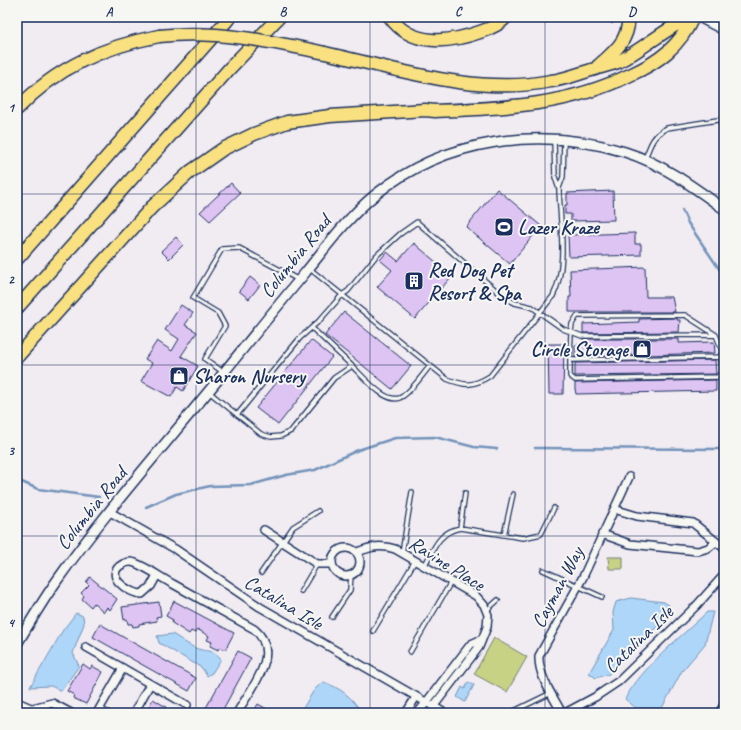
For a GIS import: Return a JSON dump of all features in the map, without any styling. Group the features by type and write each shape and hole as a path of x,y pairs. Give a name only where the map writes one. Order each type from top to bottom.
{"highway":[{"path":"17,259 230,17"},
{"path":"17,308 225,74 278,17"},
{"path":"390,17 406,33 425,40 446,41 466,37 493,27 506,17"},
{"path":"596,68 615,52 622,43 626,34 628,17"},
{"path":"17,109 53,78 88,58 125,43 159,36 188,33 223,34 280,43 414,73 482,84 516,85 550,82 618,62 672,26 690,17"},
{"path":"17,358 157,202 199,165 238,141 276,126 313,118 424,110 435,111 516,107 577,96 611,84 653,62 679,43 693,17"}],"street":[{"path":"699,17 724,30"},
{"name":"Columbia Road","path":"17,644 58,579 110,512 308,268 354,214 375,195 417,168 438,158 481,145 515,139 564,140 625,152 645,160 690,185 724,209"},
{"name":"Cayman Way","path":"563,713 551,693 539,667 538,656 578,586 628,477"},
{"path":"614,509 632,515 693,523 724,548"},
{"name":"Catalina Isle","path":"110,512 174,549 260,607 445,713"},
{"path":"264,530 317,564 332,564"},
{"path":"602,534 630,544 698,551 708,548 716,542"},
{"name":"Ravine Place","path":"357,552 373,546 384,545 402,553 476,596 487,610 488,621 480,640 479,647 433,707"},
{"path":"350,548 357,552 360,565 355,573 351,575 339,574 332,564 333,556 340,549 350,548"},
{"path":"157,575 152,586 142,594 135,594 123,588 116,576 117,570 120,566 127,562 134,562 254,629 266,642 267,651 265,661 238,713"},
{"name":"Catalina Isle","path":"563,713 595,698 619,681 697,605 724,575"},
{"name":"Ravine Place","path":"418,713 471,644 480,640"},
{"path":"86,647 187,705"},
{"path":"98,710 123,668"},
{"path":"134,713 150,684"},
{"path":"406,713 416,697"},
{"path":"17,702 31,708"},
{"path":"17,712 52,703 71,713"},
{"path":"720,713 724,705"}],"lane":[{"path":"645,160 654,137 659,132 667,128 724,119"},
{"path":"308,268 447,379 464,385 479,382 490,376 541,312 553,296 560,277 559,189 555,177 554,139"},
{"path":"559,189 563,177 564,140"},
{"path":"237,414 300,338 312,328 342,295 348,291 384,248 417,222 505,298 516,303 532,307 541,312 556,325 571,332 582,336 613,337 716,335"},
{"path":"224,372 206,359 225,326 218,313 193,298 222,249 239,248 299,280"},
{"path":"685,315 716,335 722,350 722,371 718,377 575,380 570,376 571,332 572,324 577,316 685,315"},
{"path":"312,328 386,397 394,400 402,397 408,392 430,366"},
{"path":"570,359 721,357"},
{"path":"208,391 261,434 271,437 281,436 291,431 334,378 352,366"},
{"path":"402,553 412,492"},
{"path":"460,528 465,493"},
{"path":"504,535 513,494"},
{"path":"424,565 441,536 451,530 460,528 523,538 541,534 554,508"},
{"path":"261,573 293,527 318,511"},
{"path":"373,631 416,560"},
{"path":"301,591 317,564"},
{"path":"543,570 602,597"},
{"path":"332,617 350,590 351,575"},
{"path":"410,652 451,581"},
{"path":"487,610 498,600"},
{"path":"510,713 551,693"},
{"path":"98,710 109,713"}],"green space":[{"path":"608,557 623,557 623,569 609,569"},
{"path":"494,638 527,657 507,692 474,674"}],"water":[{"path":"631,598 664,602 669,605 668,616 633,650 621,656 609,674 596,678 589,673 614,630 613,612 616,602"},
{"path":"707,612 713,612 705,644 682,671 662,708 636,708 625,699 632,687 651,664"},
{"path":"76,613 83,616 84,624 73,653 79,666 61,691 51,686 30,687 63,630"},
{"path":"172,634 195,648 211,651 216,654 221,659 212,673 207,676 202,668 159,643 157,636"},
{"path":"323,682 346,694 362,713 300,713 314,690"},
{"path":"468,682 474,685 465,702 457,697 462,687 465,689"}],"building":[{"path":"231,183 240,193 210,221 200,212"},
{"name":"Lazer Kraze","path":"497,189 541,226 510,264 466,227"},
{"path":"613,191 614,220 571,221 571,214 565,214 567,193"},
{"path":"635,233 635,244 641,244 641,255 569,257 568,235"},
{"path":"176,237 183,245 169,259 161,251"},
{"name":"Red Dog Pet Resort & Spa","path":"414,243 452,276 415,319 377,287 392,270 380,260 387,252 398,261"},
{"path":"645,267 646,297 672,297 675,312 569,312 569,297 571,297 570,270"},
{"path":"250,277 260,285 249,299 239,291"},
{"path":"181,305 193,313 185,325 197,332 181,356 198,366 183,391 177,387 171,397 141,381 152,363 145,359 157,341 172,351 179,339 165,330"},
{"path":"344,312 411,366 392,389 325,335"},
{"path":"677,318 677,320 680,320 679,332 583,333 583,324 639,322 639,319"},
{"path":"583,339 679,339 679,343 714,342 715,353 575,357 575,345 584,344"},
{"path":"311,340 332,357 278,425 256,408"},
{"path":"548,344 564,344 563,394 549,394"},
{"path":"715,360 716,374 575,376 575,363"},
{"path":"716,380 716,391 576,394 575,389 575,383"},
{"path":"90,577 117,599 110,610 107,607 104,612 94,603 91,607 82,599 84,596 81,593 89,585 86,582"},
{"path":"174,601 234,633 225,650 220,647 218,650 210,646 212,642 207,640 209,636 197,629 195,633 191,631 189,634 172,623 173,620 166,616"},
{"path":"159,602 161,616 156,617 157,621 139,624 139,626 133,627 132,624 128,624 127,619 124,620 122,607"},
{"path":"100,624 196,678 189,691 93,637"},
{"path":"238,651 251,658 221,713 203,713"},
{"path":"83,664 90,669 92,666 103,672 86,704 73,698 74,695 67,691"},
{"path":"153,699 166,707 162,713 145,713"},
{"path":"258,704 274,713 253,713"}],"waterway":[{"path":"605,17 612,23"},
{"path":"682,210 688,223 724,276"},
{"path":"146,507 176,494 210,486 251,485 286,475 315,470 358,450 395,438 435,437 474,447 497,449"},
{"path":"535,448 724,449"},
{"path":"17,480 38,489 99,497"}],"place":[{"name":"Lazer Kraze","path":"504,227"},
{"name":"Red Dog Pet Resort & Spa","path":"414,281"},
{"name":"Circle Storage","path":"642,349"},
{"name":"Sharon Nursery","path":"179,376"}]}
